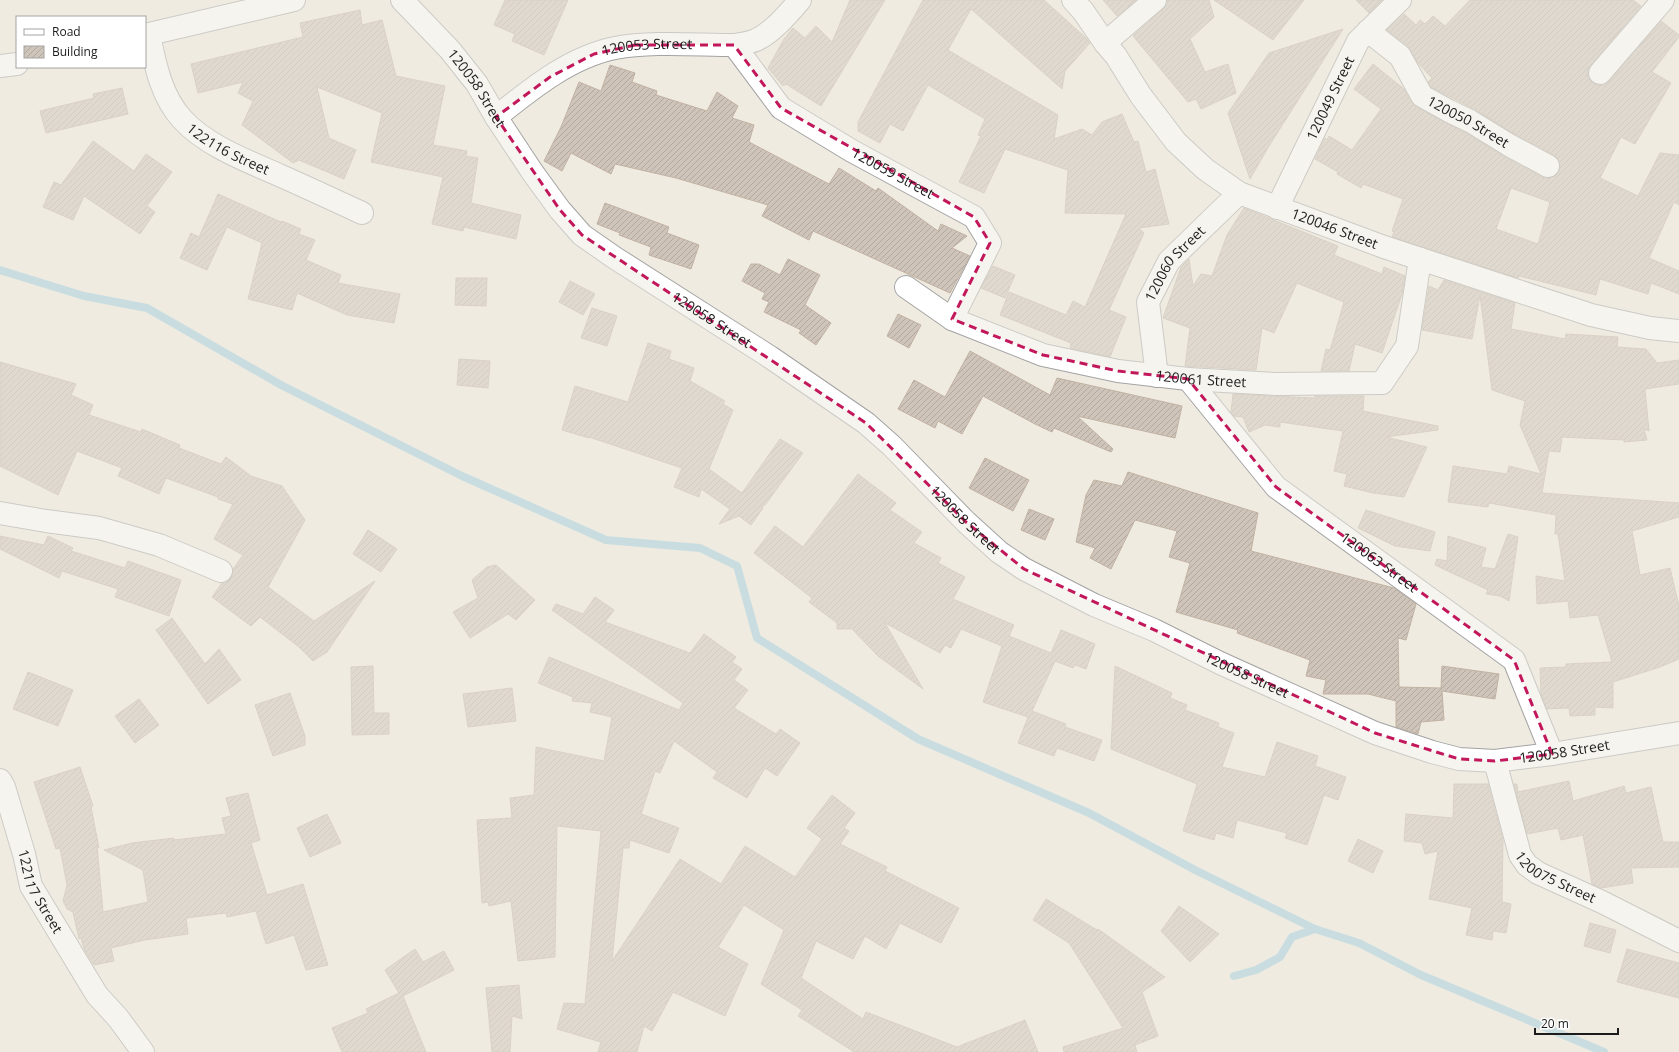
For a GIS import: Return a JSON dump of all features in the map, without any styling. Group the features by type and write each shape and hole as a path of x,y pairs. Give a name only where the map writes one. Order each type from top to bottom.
{"street":[{"path":"147,35 294,0"},
{"name":"120058 Street","path":"402,0 450,50 477,84 496,117 560,210 582,235 614,258 770,357 866,423 892,446 966,522 999,552 1024,569 1094,605 1154,630 1374,733 1432,752 1459,759 1495,761 1552,754 1679,733"},
{"name":"120053 Street","path":"496,117 550,77 571,65 600,52 635,45 734,45 756,40 786,17 800,0"},
{"name":"120046 Street","path":"1072,0 1083,11 1116,56 1141,96 1176,142 1205,169 1239,193 1384,247 1590,315 1650,328 1679,331"},
{"path":"1105,43 1155,0"},
{"name":"120049 Street","path":"1277,208 1358,41 1400,0"},
{"path":"1600,73 1663,0"},
{"name":"120050 Street","path":"1368,31 1400,56 1422,96 1470,121 1509,145 1548,166"},
{"name":"122116 Street","path":"147,35 159,77 168,98 181,118 200,135 237,156 362,213"},
{"name":"120059 Street","path":"734,45 781,108 852,150 974,217 990,243 952,319"},
{"path":"0,66 16,64"},
{"name":"120060 Street","path":"1157,376 1148,302 1169,261 1239,193"},
{"name":"120061 Street","path":"906,287 952,319 1043,355 1118,372 1188,379 1276,384 1382,382 1407,346 1420,259"},
{"name":"120063 Street","path":"1188,379 1276,488 1514,660 1552,754"},
{"path":"0,512 46,521 99,528 159,545 221,571"},
{"name":"120075 Street","path":"1495,761 1520,855 1527,865 1538,873 1602,902 1679,941"},
{"name":"122117 Street","path":"0,780 4,787 24,854 31,886 97,995 118,1018 143,1052"}],"highlighted area":[{"path":"635,45 734,45 781,108 974,217 990,243 952,319 1043,355 1118,371 1188,379 1276,487 1514,660 1552,754 1495,761 1459,759 1375,733 1024,569 966,522 866,423 582,235 560,210 496,117 550,77 594,54"}],"building":[{"path":"505,0 568,0 544,55 512,41 515,34 494,25"},
{"path":"850,0 885,0 821,106 786,84 783,86 768,68 784,39 793,28 805,38 816,26 832,42"},
{"path":"923,0 1044,0 1090,43 1065,71 1062,89 971,9 948,50 1058,115 1054,139 1082,129 1092,135 1102,122 1122,114 1134,142 1138,141 1146,172 1155,169 1169,224 1139,228 1144,233 1109,310 1126,317 1110,357 1070,348 1071,343 1000,315 1009,292 1066,315 1073,301 1085,307 1126,214 1065,213 1068,170 1005,149 984,193 959,182 981,136 978,135 985,119 928,85 903,131 890,124 880,143 858,131 858,122"},
{"path":"1103,0 1136,0 1117,16"},
{"path":"1167,0 1209,0 1214,17 1190,39 1205,72 1228,64 1236,93 1201,109 1196,99 1188,102 1133,36 1163,9 1167,4"},
{"path":"1214,0 1304,0 1273,40"},
{"path":"1356,0 1382,0 1369,13"},
{"path":"1470,0 1633,0 1641,6 1588,70 1588,77 1592,82 1598,85 1604,85 1609,81 1661,21 1679,35 1652,72 1671,83 1635,144 1621,137 1600,178 1638,196 1660,153 1679,155 1679,205 1674,202 1649,258 1679,271 1679,294 1651,283 1648,294 1600,279 1596,295 1519,276 1518,278 1392,237 1394,232 1392,231 1403,199 1363,184 1361,188 1337,174 1338,172 1315,159 1325,138 1327,140 1329,136 1352,150 1381,109 1354,89 1373,64 1404,89 1411,102 1416,107 1464,132 1503,156 1542,177 1549,178 1555,176 1559,172 1559,160 1554,155 1515,134 1476,110 1431,87 1428,82 1432,78 1418,63 1408,46 1387,30 1404,14 1416,25 1420,20 1425,24 1433,16 1445,26","holes":["1511,188 1550,202 1538,244 1496,229"]},
{"path":"360,10 362,25 382,20 396,76 445,86 433,145 467,151 466,156 478,158 471,203 521,215 516,239 464,227 463,231 432,224 443,177 371,162 382,113 317,87 329,138 356,150 344,179 299,160 293,163 242,125 253,101 238,93 243,82 198,93 191,64 303,37 300,23"},
{"path":"1343,29 1269,146 1250,179 1228,113 1269,53"},
{"path":"610,65 635,73 632,82 657,91 656,95 707,111 717,92 738,106 732,118 754,125 749,142 829,184 839,168 876,191 878,188 938,231 941,224 967,236 952,248 970,256 950,293 813,231 809,240 762,216 768,205 676,178 615,164 611,174 571,153 562,171 544,161 561,127 579,82 601,91"},
{"path":"122,88 128,114 46,133 40,111 94,98 93,94"},
{"path":"93,141 134,171 146,154 172,172 147,206 155,212 140,234 84,196 73,220 43,207 54,182 61,185"},
{"path":"218,194 281,222 282,221 301,229 299,234 315,240 306,260 341,275 338,283 400,294 394,323 347,315 297,293 292,310 248,299 262,243 227,227 207,270 180,258 191,233 199,237"},
{"path":"605,203 669,227 667,233 699,245 691,269 649,255 651,247 619,235 620,233 597,224"},
{"path":"1244,208 1338,246 1334,255 1382,274 1384,267 1405,276 1402,294 1382,353 1355,344 1349,371 1321,371 1326,349 1330,350 1344,302 1297,283 1274,333 1262,328 1256,370 1185,366 1190,328 1163,318 1181,267 1189,259 1193,286 1201,274 1212,276 1227,235"},
{"path":"788,259 820,275 805,305 831,323 816,345 799,333 801,330 764,312 769,302 762,299 765,293 742,281 751,264 759,264 780,275"},
{"path":"993,266 1015,275 1005,298 981,288"},
{"path":"456,278 487,278 486,306 455,305"},
{"path":"1444,280 1515,303 1511,329 1565,339 1566,334 1618,337 1617,347 1646,349 1657,363 1679,360 1679,384 1645,389 1649,431 1644,429 1647,440 1624,442 1624,440 1562,437 1560,452 1549,451 1542,493 1679,503 1679,517 1632,531 1640,575 1670,568 1679,606 1679,659 1660,667 1613,682 1613,708 1595,707 1595,715 1570,716 1569,708 1547,709 1541,694 1540,668 1566,667 1566,664 1612,662 1598,615 1570,618 1568,601 1537,604 1536,576 1565,581 1558,534 1555,534 1556,515 1489,503 1488,507 1448,502 1453,466 1507,474 1509,466 1541,474 1520,425 1525,401 1492,390 1480,295 1472,339 1422,330 1429,286 1438,290"},
{"path":"570,281 595,294 583,315 559,302"},
{"path":"592,308 617,316 607,346 581,338"},
{"path":"898,314 921,325 909,348 887,336"},
{"path":"648,343 671,351 669,359 694,368 690,381 725,401 723,404 733,410 709,469 742,493 780,439 803,453 765,505 761,507 763,508 751,525 739,516 719,524 730,509 701,489 699,497 674,487 682,468 589,437 562,430 575,386 628,402"},
{"path":"970,351 1050,395 1057,378 1182,406 1175,438 1077,416 1113,449 1111,452 1054,428 1052,432 983,396 962,434 938,421 935,428 898,409 914,380 945,397"},
{"path":"459,359 490,361 488,388 457,385"},
{"path":"0,362 76,384 71,395 93,405 89,415 141,432 142,429 180,445 179,448 221,464 226,457 251,476 282,486 305,520 268,587 314,621 375,581 327,652 313,661 299,647 260,617 251,626 212,597 222,583 228,581 232,576 233,569 243,555 214,539 233,504 166,478 159,494 118,476 122,468 77,451 58,495 0,466"},
{"path":"1233,394 1314,398 1315,396 1364,396 1363,411 1438,426 1438,430 1386,437 1427,447 1404,497 1373,493 1344,486 1347,474 1334,471 1343,431 1280,422 1280,427 1265,425 1249,432 1243,417 1234,416 1231,412"},
{"path":"985,458 1029,480 1013,511 969,488"},
{"path":"1128,472 1258,513 1251,551 1394,588 1416,604 1406,640 1398,638 1399,687 1441,688 1442,666 1499,674 1495,699 1442,691 1444,720 1421,722 1418,734 1396,727 1396,701 1368,694 1323,694 1326,680 1306,676 1310,660 1237,633 1238,630 1176,612 1190,563 1169,557 1177,531 1135,520 1111,569 1090,558 1095,548 1076,542 1086,495 1094,480 1122,486"},
{"path":"858,474 896,503 890,510 922,532 914,543 941,558 938,563 965,577 953,599 1014,625 1009,636 1051,653 1061,630 1095,644 1086,669 1075,665 1073,668 1055,661 1032,711 1066,724 1065,727 1102,740 1094,761 1057,748 1054,756 1018,743 1028,717 983,702 1002,646 961,629 951,648 945,645 940,653 885,623 923,689 878,656 852,629 837,629 837,623 809,602 812,598 754,553 775,526 803,547"},
{"path":"1029,509 1054,519 1045,540 1021,530"},
{"path":"1366,510 1435,532 1430,551 1395,546 1358,528"},
{"path":"368,530 397,549 381,572 353,554"},
{"path":"1508,534 1518,537 1509,601 1500,596 1486,594 1488,590 1435,565 1437,559 1447,561 1448,536 1486,548 1481,567 1495,569"},
{"path":"0,536 44,545 48,536 73,548 71,551 125,568 128,561 181,580 169,616 115,597 118,589 62,571 59,578 0,549"},
{"path":"496,565 535,600 516,620 508,614 470,638 453,612 478,598 472,580 487,567"},
{"path":"595,597 614,610 605,622 690,653 704,634 736,657 732,662 742,669 734,680 748,690 734,708 776,734 780,729 800,743 777,776 765,768 747,798 713,778 717,772 674,741 660,773 655,771 641,814 679,828 669,853 630,840 629,848 623,848 612,961 680,859 721,884 745,846 795,877 822,839 807,828 832,795 855,813 844,828 849,831 840,844 887,867 885,871 959,908 941,943 900,923 886,949 865,936 853,959 816,941 801,978 863,1019 866,1012 957,1047 1025,1020 1038,1052 854,1052 798,1016 802,1010 761,984 784,930 744,905 718,947 748,964 725,1016 673,992 652,1031 644,1026 637,1052 598,1052 601,1042 557,1029 564,1003 585,1004 601,831 557,826 555,957 518,961 511,901 489,906 488,902 482,903 477,820 512,818 510,798 534,795 536,747 604,761 612,717 590,712 592,703 572,701 573,697 538,683 549,657 679,710 683,703 552,610 556,604 583,614"},
{"path":"172,618 205,664 219,649 241,680 208,704 156,630"},
{"path":"373,666 374,713 389,713 389,734 352,735 351,667"},
{"path":"1115,666 1172,693 1170,698 1187,705 1185,710 1219,723 1218,727 1234,733 1222,767 1265,777 1277,742 1318,756 1315,766 1346,777 1338,800 1324,795 1307,845 1285,838 1287,833 1237,820 1233,838 1216,833 1214,840 1183,831 1197,784 1111,749"},
{"path":"28,672 73,690 58,726 13,709"},
{"path":"512,688 516,721 468,727 463,694"},
{"path":"290,693 305,736 305,745 273,756 255,705"},
{"path":"139,699 159,725 135,743 115,716"},
{"path":"80,767 93,806 91,807 99,848 97,846 103,912 148,902 143,870 104,850 132,843 226,834 222,818 231,816 226,798 248,793 260,840 251,843 267,895 303,884 328,965 306,970 294,935 266,944 256,911 227,917 226,913 186,918 188,934 145,940 111,948 114,961 94,965 84,949 81,938 79,939 73,912 67,909 63,901 67,885 60,848 56,849 34,782"},
{"path":"1569,781 1573,801 1624,786 1626,793 1651,787 1663,842 1679,842 1679,867 1631,868 1633,883 1601,888 1592,884 1583,835 1561,840 1558,828 1527,834 1514,784 1517,784 1518,792"},
{"path":"1454,784 1488,784 1503,840 1502,902 1511,904 1506,933 1493,931 1492,940 1466,935 1472,908 1429,899 1438,851 1425,854 1422,843 1404,841 1406,814 1453,818"},
{"path":"327,814 341,843 310,857 297,828"},
{"path":"1358,839 1383,851 1373,873 1348,861"},
{"path":"1046,899 1097,930 1098,929 1165,977 1142,992 1158,1036 1135,1045 1137,1052 1064,1052 1063,1047 1123,1028 1069,943 1033,920"},
{"path":"1179,906 1219,934 1190,962 1161,931"},
{"path":"1590,923 1616,930 1610,953 1584,946"},
{"path":"415,949 423,962 444,951 454,970 403,996 426,1052 342,1052 332,1028 368,1013 366,1009 399,993 385,970"},
{"path":"1627,949 1679,963 1679,998 1617,982"},
{"path":"519,985 522,1019 512,1016 510,1052 492,1052 486,988"}],"waterway":[{"path":"0,270 84,296 147,308 281,385 462,476 606,540 700,548 737,566 757,638 918,739 1089,813 1197,871 1315,929 1359,943 1421,975 1604,1052"},
{"path":"1234,976 1256,970 1280,957 1292,937 1315,929"}]}
